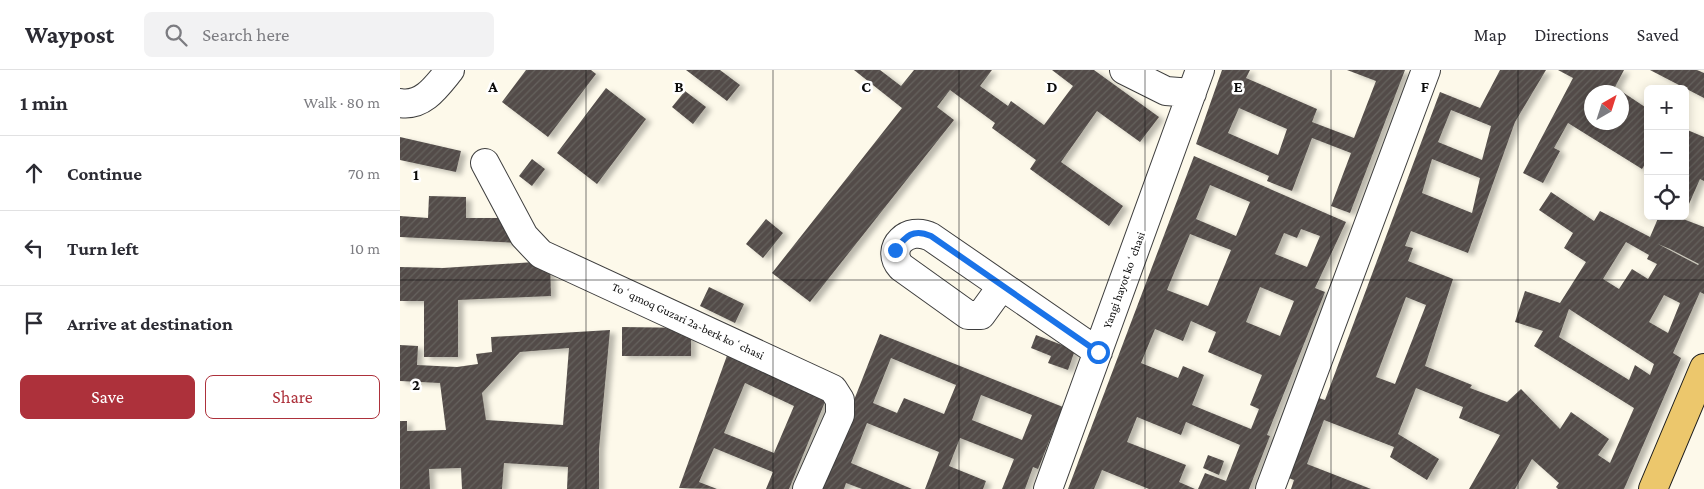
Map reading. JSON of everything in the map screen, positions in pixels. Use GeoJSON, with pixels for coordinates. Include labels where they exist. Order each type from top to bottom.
{"type":"FeatureCollection","features":[{"type":"Feature","properties":{"kind":"main road"},"geometry":{"type":"LineString","coordinates":[[1653,489],[1704,368]]}},
{"type":"Feature","properties":{"kind":"street"},"geometry":{"type":"LineString","coordinates":[[400,103],[419,100],[432,92],[450,70]]}},
{"type":"Feature","properties":{"kind":"street"},"geometry":{"type":"LineString","coordinates":[[1124,70],[1166,91],[1196,82]]}},
{"type":"Feature","properties":{"kind":"street"},"geometry":{"type":"LineString","coordinates":[[1270,489],[1426,70]]}},
{"type":"Feature","properties":{"kind":"street","name":"Yangi hayot koʻchasi"},"geometry":{"type":"LineString","coordinates":[[1048,489],[1196,82]]}},
{"type":"Feature","properties":{"kind":"street","name":"Toʻqmoq Guzari 2a-berk koʻchasi"},"geometry":{"type":"LineString","coordinates":[[485,162],[524,236],[533,248],[542,254],[833,389],[840,400],[840,416],[807,489]]}},
{"type":"Feature","properties":{"kind":"street"},"geometry":{"type":"LineString","coordinates":[[1002,286],[1098,352]]}},
{"type":"Feature","properties":{"kind":"building"},"geometry":{"type":"Polygon","coordinates":[[[526,70],[591,70],[596,74],[548,137],[502,102],[526,70]]]}},
{"type":"Feature","properties":{"kind":"building"},"geometry":{"type":"Polygon","coordinates":[[[686,70],[720,70],[740,85],[727,101],[686,70]]]}},
{"type":"Feature","properties":{"kind":"building"},"geometry":{"type":"Polygon","coordinates":[[[854,70],[880,70],[901,86],[914,70],[992,70],[980,86],[1008,106],[1011,101],[1044,125],[1073,86],[1052,70],[1094,70],[1159,117],[1140,142],[1097,111],[1061,162],[1123,206],[1109,226],[1030,169],[1036,160],[992,128],[995,123],[950,90],[937,107],[954,120],[810,302],[772,273],[902,108],[854,70]]]}},
{"type":"Feature","properties":{"kind":"building"},"geometry":{"type":"Polygon","coordinates":[[[1222,70],[1250,70],[1246,78],[1317,109],[1312,122],[1354,138],[1376,81],[1347,70],[1405,70],[1350,213],[1331,206],[1351,153],[1312,138],[1292,191],[1267,181],[1269,176],[1196,144],[1222,70]],[[1239,108],[1228,133],[1278,155],[1287,129],[1239,108]]]}},
{"type":"Feature","properties":{"kind":"building"},"geometry":{"type":"Polygon","coordinates":[[[1500,70],[1546,70],[1515,122],[1468,253],[1411,231],[1405,246],[1413,248],[1408,261],[1453,279],[1425,366],[1472,385],[1470,388],[1507,402],[1521,389],[1560,429],[1571,412],[1609,439],[1598,455],[1610,463],[1634,408],[1534,346],[1543,331],[1515,322],[1525,291],[1560,303],[1586,262],[1564,248],[1573,233],[1539,210],[1551,192],[1594,221],[1600,211],[1650,237],[1657,220],[1686,220],[1704,227],[1704,294],[1700,292],[1673,353],[1681,358],[1624,489],[1558,489],[1556,487],[1559,483],[1532,459],[1515,489],[1469,489],[1500,435],[1459,418],[1463,407],[1416,388],[1398,434],[1439,459],[1427,480],[1390,457],[1394,447],[1324,420],[1307,464],[1371,489],[1291,489],[1294,480],[1286,477],[1316,397],[1325,400],[1440,92],[1480,108],[1500,70]],[[1451,110],[1438,142],[1482,160],[1491,126],[1451,110]],[[1432,159],[1422,193],[1472,213],[1480,178],[1432,159]],[[1626,242],[1603,279],[1619,289],[1632,269],[1648,279],[1657,264],[1647,259],[1649,255],[1626,242]],[[1658,244],[1698,265],[1699,264],[1658,244]],[[1664,295],[1649,322],[1668,333],[1680,303],[1664,295]],[[1406,297],[1376,377],[1395,384],[1426,305],[1406,297]],[[1569,309],[1559,337],[1629,380],[1635,365],[1650,375],[1654,364],[1569,309]]]}},
{"type":"Feature","properties":{"kind":"building"},"geometry":{"type":"Polygon","coordinates":[[[1558,70],[1624,70],[1616,85],[1584,85],[1584,130],[1629,130],[1629,96],[1644,106],[1644,166],[1642,169],[1568,123],[1554,148],[1560,151],[1543,183],[1523,173],[1573,78],[1558,70]]]}},
{"type":"Feature","properties":{"kind":"building"},"geometry":{"type":"Polygon","coordinates":[[[1650,70],[1697,70],[1704,73],[1704,98],[1689,90],[1689,85],[1679,85],[1650,70]]]}},
{"type":"Feature","properties":{"kind":"building"},"geometry":{"type":"Polygon","coordinates":[[[606,88],[646,119],[597,184],[557,153],[606,88]]]}},
{"type":"Feature","properties":{"kind":"building"},"geometry":{"type":"Polygon","coordinates":[[[685,91],[706,107],[693,124],[672,107],[685,91]]]}},
{"type":"Feature","properties":{"kind":"building"},"geometry":{"type":"Polygon","coordinates":[[[1689,131],[1704,137],[1704,181],[1700,179],[1689,204],[1689,131]]]}},
{"type":"Feature","properties":{"kind":"building"},"geometry":{"type":"Polygon","coordinates":[[[400,137],[461,151],[456,172],[400,160],[400,137]]]}},
{"type":"Feature","properties":{"kind":"building"},"geometry":{"type":"Polygon","coordinates":[[[1194,156],[1346,222],[1315,288],[1325,292],[1267,435],[1270,436],[1249,489],[1198,489],[1205,473],[1226,481],[1240,445],[1186,422],[1181,435],[1137,417],[1127,442],[1186,465],[1179,482],[1195,489],[1149,489],[1102,470],[1094,489],[1068,489],[1194,156]],[[1210,185],[1196,219],[1236,236],[1250,202],[1210,185]],[[1301,229],[1297,238],[1284,233],[1275,254],[1307,267],[1320,236],[1301,229]],[[1190,234],[1167,290],[1208,306],[1231,250],[1190,234]],[[1260,287],[1246,322],[1280,336],[1294,301],[1260,287]],[[1191,321],[1183,341],[1155,329],[1141,363],[1178,378],[1183,366],[1204,375],[1192,405],[1251,429],[1259,409],[1250,405],[1262,375],[1208,352],[1216,332],[1191,321]]]}},
{"type":"Feature","properties":{"kind":"building"},"geometry":{"type":"Polygon","coordinates":[[[532,159],[545,169],[532,186],[519,176],[532,159]]]}},
{"type":"Feature","properties":{"kind":"building"},"geometry":{"type":"Polygon","coordinates":[[[429,196],[466,197],[466,218],[507,218],[519,243],[400,237],[400,216],[428,218],[429,196]]]}},
{"type":"Feature","properties":{"kind":"building"},"geometry":{"type":"Polygon","coordinates":[[[766,219],[783,233],[763,258],[746,244],[766,219]]]}},
{"type":"Feature","properties":{"kind":"building"},"geometry":{"type":"Polygon","coordinates":[[[550,261],[551,296],[458,300],[458,357],[424,357],[424,301],[400,301],[400,267],[443,268],[550,261]]]}},
{"type":"Feature","properties":{"kind":"building"},"geometry":{"type":"Polygon","coordinates":[[[709,287],[744,304],[735,323],[700,306],[709,287]]]}},
{"type":"Feature","properties":{"kind":"building"},"geometry":{"type":"Polygon","coordinates":[[[622,327],[691,328],[691,356],[622,356],[622,327]]]}},
{"type":"Feature","properties":{"kind":"building"},"geometry":{"type":"Polygon","coordinates":[[[610,330],[599,449],[599,489],[567,489],[568,467],[504,463],[502,489],[462,489],[461,468],[429,469],[430,489],[400,489],[400,421],[407,421],[407,431],[446,430],[440,383],[400,381],[400,345],[418,346],[417,365],[457,367],[478,364],[476,354],[492,352],[491,337],[610,330]],[[569,348],[520,352],[482,393],[486,420],[563,425],[569,348]]]}},
{"type":"Feature","properties":{"kind":"building"},"geometry":{"type":"Polygon","coordinates":[[[880,334],[1063,407],[1038,469],[1033,467],[1025,489],[1002,489],[1014,459],[960,438],[949,466],[986,481],[983,489],[925,489],[939,452],[867,423],[851,463],[912,489],[862,489],[846,483],[844,489],[819,489],[880,334]],[[891,358],[873,403],[897,413],[904,398],[944,414],[956,385],[891,358]],[[981,395],[972,420],[1022,440],[1032,415],[981,395]]]}},
{"type":"Feature","properties":{"kind":"building"},"geometry":{"type":"Polygon","coordinates":[[[1036,335],[1075,350],[1068,370],[1048,363],[1051,356],[1031,348],[1036,335]]]}},
{"type":"Feature","properties":{"kind":"building"},"geometry":{"type":"Polygon","coordinates":[[[729,350],[827,397],[789,489],[766,489],[773,472],[714,448],[699,482],[717,489],[679,488],[729,350]],[[745,383],[724,433],[774,453],[794,406],[745,383]]]}},
{"type":"Feature","properties":{"kind":"building"},"geometry":{"type":"Polygon","coordinates":[[[1208,455],[1224,461],[1219,475],[1203,468],[1208,455]]]}},
{"type":"Feature","properties":{"kind":"route"},"geometry":{"type":"LineString","coordinates":[[895,250],[906,236],[913,232],[921,232],[931,236],[1098,352]]}}]}
